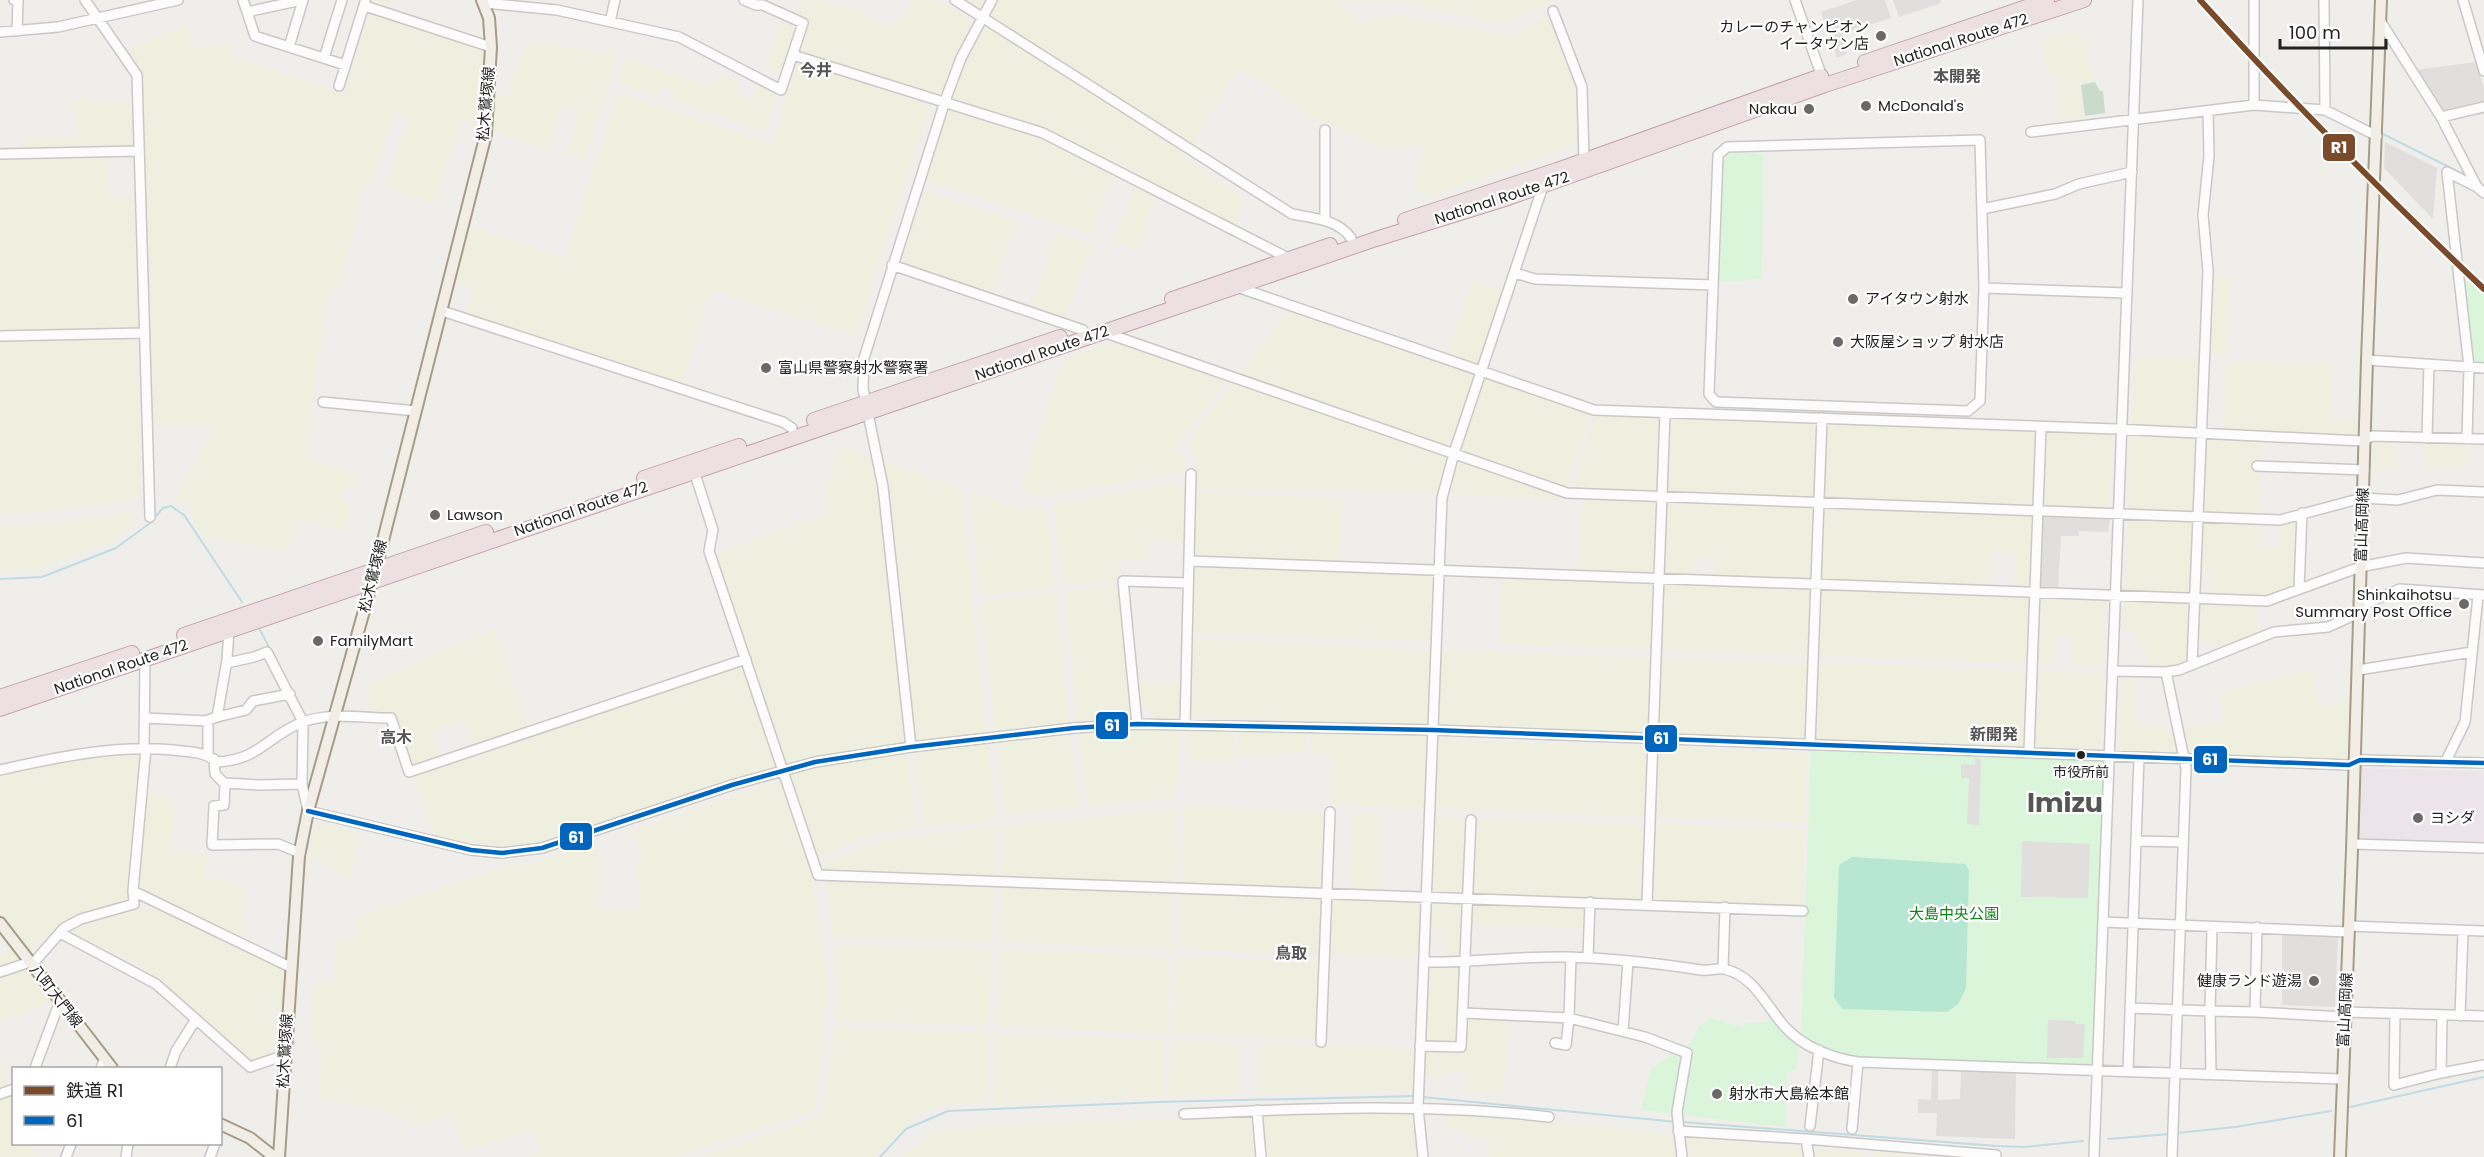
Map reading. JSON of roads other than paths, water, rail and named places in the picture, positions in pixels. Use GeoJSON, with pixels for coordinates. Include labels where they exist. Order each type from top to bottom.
{"type":"FeatureCollection","features":[{"type":"Feature","properties":{"kind":"highway","name":"National Route 472"},"geometry":{"type":"LineString","coordinates":[[0,709],[229,630],[374,574],[792,428],[867,407],[1236,287],[1544,180],[2047,0]]}},
{"type":"Feature","properties":{"kind":"highway","name":"National Route 472"},"geometry":{"type":"LineString","coordinates":[[0,698],[694,471],[1083,330],[1351,238],[1544,180],[1584,160],[1823,80],[2084,0]]}},
{"type":"Feature","properties":{"kind":"main road","name":"富山高岡線"},"geometry":{"type":"LineString","coordinates":[[2340,1157],[2381,0]]}},
{"type":"Feature","properties":{"kind":"main road","name":"松木鷲塚線"},"geometry":{"type":"LineString","coordinates":[[279,1157],[290,967],[300,853],[308,812],[374,574],[486,134],[491,47],[489,18],[483,2]]}},
{"type":"Feature","properties":{"kind":"main road","name":"八町大門線"},"geometry":{"type":"LineString","coordinates":[[0,922],[63,1003],[106,1066]]}},
{"type":"Feature","properties":{"kind":"main road"},"geometry":{"type":"LineString","coordinates":[[222,1125],[249,1138],[274,1157]]}},
{"type":"Feature","properties":{"kind":"street"},"geometry":{"type":"LineString","coordinates":[[17,0],[17,31]]}},
{"type":"Feature","properties":{"kind":"street"},"geometry":{"type":"LineString","coordinates":[[85,0],[137,75],[150,517]]}},
{"type":"Feature","properties":{"kind":"street"},"geometry":{"type":"LineString","coordinates":[[0,32],[58,27],[96,19],[140,4],[177,0]]}},
{"type":"Feature","properties":{"kind":"street"},"geometry":{"type":"LineString","coordinates":[[243,0],[255,36],[345,65]]}},
{"type":"Feature","properties":{"kind":"street"},"geometry":{"type":"LineString","coordinates":[[247,12],[302,0],[289,47]]}},
{"type":"Feature","properties":{"kind":"street"},"geometry":{"type":"LineString","coordinates":[[324,58],[342,0]]}},
{"type":"Feature","properties":{"kind":"street"},"geometry":{"type":"LineString","coordinates":[[610,22],[615,0]]}},
{"type":"Feature","properties":{"kind":"street"},"geometry":{"type":"LineString","coordinates":[[483,2],[557,10],[679,37],[781,90],[803,23],[763,2],[756,5],[744,0]]}},
{"type":"Feature","properties":{"kind":"street"},"geometry":{"type":"LineString","coordinates":[[955,0],[1292,214],[1325,219],[1347,232],[1351,238]]}},
{"type":"Feature","properties":{"kind":"street"},"geometry":{"type":"LineString","coordinates":[[911,747],[884,487],[867,407],[864,358],[945,101],[961,58],[992,0]]}},
{"type":"Feature","properties":{"kind":"street"},"geometry":{"type":"LineString","coordinates":[[1795,0],[1823,80]]}},
{"type":"Feature","properties":{"kind":"street"},"geometry":{"type":"LineString","coordinates":[[2094,1157],[2138,0]]}},
{"type":"Feature","properties":{"kind":"street"},"geometry":{"type":"LineString","coordinates":[[2254,0],[2254,105]]}},
{"type":"Feature","properties":{"kind":"street"},"geometry":{"type":"LineString","coordinates":[[2324,0],[2325,110]]}},
{"type":"Feature","properties":{"kind":"street"},"geometry":{"type":"LineString","coordinates":[[2463,0],[2484,71]]}},
{"type":"Feature","properties":{"kind":"street"},"geometry":{"type":"LineString","coordinates":[[339,86],[365,3],[491,47]]}},
{"type":"Feature","properties":{"kind":"street"},"geometry":{"type":"LineString","coordinates":[[1553,11],[1582,87],[1584,160]]}},
{"type":"Feature","properties":{"kind":"street"},"geometry":{"type":"LineString","coordinates":[[2381,22],[2441,117],[2481,190]]}},
{"type":"Feature","properties":{"kind":"street"},"geometry":{"type":"LineString","coordinates":[[793,55],[1043,133],[1290,259]]}},
{"type":"Feature","properties":{"kind":"street"},"geometry":{"type":"LineString","coordinates":[[2031,132],[2254,105],[2325,110],[2377,136]]}},
{"type":"Feature","properties":{"kind":"street"},"geometry":{"type":"LineString","coordinates":[[2441,117],[2484,107]]}},
{"type":"Feature","properties":{"kind":"street"},"geometry":{"type":"LineString","coordinates":[[2192,665],[2196,518],[2208,294],[2203,215],[2209,156],[2208,111]]}},
{"type":"Feature","properties":{"kind":"street"},"geometry":{"type":"LineString","coordinates":[[1325,130],[1325,219]]}},
{"type":"Feature","properties":{"kind":"street"},"geometry":{"type":"LineString","coordinates":[[1980,140],[1984,288],[1980,401],[1968,411],[1716,402],[1709,394],[1713,285],[1718,155],[1727,147],[1980,140]]}},
{"type":"Feature","properties":{"kind":"street"},"geometry":{"type":"LineString","coordinates":[[0,154],[139,151]]}},
{"type":"Feature","properties":{"kind":"street"},"geometry":{"type":"LineString","coordinates":[[1982,209],[2055,194],[2079,184],[2132,172]]}},
{"type":"Feature","properties":{"kind":"street"},"geometry":{"type":"LineString","coordinates":[[2467,439],[2469,367],[2447,172],[2481,190]]}},
{"type":"Feature","properties":{"kind":"street"},"geometry":{"type":"LineString","coordinates":[[1423,1157],[1418,1108],[1442,498],[1454,453],[1544,180]]}},
{"type":"Feature","properties":{"kind":"street"},"geometry":{"type":"LineString","coordinates":[[892,265],[1083,330]]}},
{"type":"Feature","properties":{"kind":"street"},"geometry":{"type":"LineString","coordinates":[[1515,273],[1535,279],[1713,285]]}},
{"type":"Feature","properties":{"kind":"street"},"geometry":{"type":"LineString","coordinates":[[1236,287],[1594,410],[2122,429],[2362,441],[2372,436],[2484,439]]}},
{"type":"Feature","properties":{"kind":"street"},"geometry":{"type":"LineString","coordinates":[[1984,288],[2127,293]]}},
{"type":"Feature","properties":{"kind":"street"},"geometry":{"type":"LineString","coordinates":[[442,311],[783,422],[792,428]]}},
{"type":"Feature","properties":{"kind":"street"},"geometry":{"type":"LineString","coordinates":[[1103,332],[1567,493],[2280,520],[2362,498],[2397,500],[2438,490],[2484,492]]}},
{"type":"Feature","properties":{"kind":"street"},"geometry":{"type":"LineString","coordinates":[[0,336],[144,333]]}},
{"type":"Feature","properties":{"kind":"street"},"geometry":{"type":"LineString","coordinates":[[2367,360],[2484,368]]}},
{"type":"Feature","properties":{"kind":"street"},"geometry":{"type":"LineString","coordinates":[[2427,438],[2429,364]]}},
{"type":"Feature","properties":{"kind":"street"},"geometry":{"type":"LineString","coordinates":[[323,402],[416,411]]}},
{"type":"Feature","properties":{"kind":"street"},"geometry":{"type":"LineString","coordinates":[[1647,904],[1665,413]]}},
{"type":"Feature","properties":{"kind":"street"},"geometry":{"type":"LineString","coordinates":[[1810,745],[1822,418]]}},
{"type":"Feature","properties":{"kind":"street"},"geometry":{"type":"LineString","coordinates":[[2029,752],[2041,427]]}},
{"type":"Feature","properties":{"kind":"street"},"geometry":{"type":"LineString","coordinates":[[2257,466],[2364,470]]}},
{"type":"Feature","properties":{"kind":"street"},"geometry":{"type":"LineString","coordinates":[[694,471],[712,530],[709,551],[818,875],[1803,911]]}},
{"type":"Feature","properties":{"kind":"street"},"geometry":{"type":"LineString","coordinates":[[1185,724],[1191,474]]}},
{"type":"Feature","properties":{"kind":"street"},"geometry":{"type":"LineString","coordinates":[[2299,589],[2302,513]]}},
{"type":"Feature","properties":{"kind":"street"},"geometry":{"type":"LineString","coordinates":[[1190,561],[2267,602],[2360,567],[2406,558],[2484,563]]}},
{"type":"Feature","properties":{"kind":"street"},"geometry":{"type":"LineString","coordinates":[[1137,724],[1123,581],[1188,583]]}},
{"type":"Feature","properties":{"kind":"street"},"geometry":{"type":"LineString","coordinates":[[2113,670],[2166,672],[2192,665],[2274,632],[2328,627],[2359,613],[2366,604],[2400,589],[2481,596],[2472,652],[2465,722],[2446,761]]}},
{"type":"Feature","properties":{"kind":"street"},"geometry":{"type":"LineString","coordinates":[[218,717],[227,663],[229,630]]}},
{"type":"Feature","properties":{"kind":"street"},"geometry":{"type":"LineString","coordinates":[[227,663],[267,652],[290,694],[303,722],[302,784],[308,812],[471,850],[502,853],[542,848],[783,770],[854,754],[1074,728],[1137,724],[1433,729],[2349,765],[2355,764],[2360,759],[2484,763]]}},
{"type":"Feature","properties":{"kind":"street"},"geometry":{"type":"LineString","coordinates":[[2358,670],[2472,652]]}},
{"type":"Feature","properties":{"kind":"street"},"geometry":{"type":"LineString","coordinates":[[0,972],[36,960],[60,933],[81,919],[134,904],[133,891],[145,748],[145,658]]}},
{"type":"Feature","properties":{"kind":"street"},"geometry":{"type":"LineString","coordinates":[[0,770],[101,750],[145,748],[211,757],[217,762],[234,761],[247,757],[303,722],[336,716],[391,718],[410,772],[746,659]]}},
{"type":"Feature","properties":{"kind":"street"},"geometry":{"type":"LineString","coordinates":[[2166,672],[2184,759],[2181,925],[2172,1157]]}},
{"type":"Feature","properties":{"kind":"street"},"geometry":{"type":"LineString","coordinates":[[145,718],[208,721],[246,710],[253,701],[290,694]]}},
{"type":"Feature","properties":{"kind":"street"},"geometry":{"type":"LineString","coordinates":[[208,721],[215,774],[224,783],[302,784]]}},
{"type":"Feature","properties":{"kind":"street"},"geometry":{"type":"LineString","coordinates":[[2128,1071],[2139,758]]}},
{"type":"Feature","properties":{"kind":"street"},"geometry":{"type":"LineString","coordinates":[[224,783],[224,805],[214,806],[212,845],[278,844],[300,853]]}},
{"type":"Feature","properties":{"kind":"street"},"geometry":{"type":"LineString","coordinates":[[1321,1042],[1330,812]]}},
{"type":"Feature","properties":{"kind":"street"},"geometry":{"type":"LineString","coordinates":[[1420,1046],[1461,1047],[1471,820]]}},
{"type":"Feature","properties":{"kind":"street"},"geometry":{"type":"LineString","coordinates":[[2136,841],[2183,843]]}},
{"type":"Feature","properties":{"kind":"street"},"geometry":{"type":"LineString","coordinates":[[2352,844],[2484,848]]}},
{"type":"Feature","properties":{"kind":"street"},"geometry":{"type":"LineString","coordinates":[[133,891],[290,967]]}},
{"type":"Feature","properties":{"kind":"street"},"geometry":{"type":"LineString","coordinates":[[1588,958],[1590,902]]}},
{"type":"Feature","properties":{"kind":"street"},"geometry":{"type":"LineString","coordinates":[[1723,969],[1725,907]]}},
{"type":"Feature","properties":{"kind":"street"},"geometry":{"type":"LineString","coordinates":[[2103,922],[2212,927],[2484,931]]}},
{"type":"Feature","properties":{"kind":"street"},"geometry":{"type":"LineString","coordinates":[[2211,1074],[2212,927]]}},
{"type":"Feature","properties":{"kind":"street"},"geometry":{"type":"LineString","coordinates":[[2255,1012],[2257,927]]}},
{"type":"Feature","properties":{"kind":"street"},"geometry":{"type":"LineString","coordinates":[[2460,1016],[2463,932]]}},
{"type":"Feature","properties":{"kind":"street"},"geometry":{"type":"LineString","coordinates":[[60,933],[156,984],[250,1067],[285,1055]]}},
{"type":"Feature","properties":{"kind":"street"},"geometry":{"type":"LineString","coordinates":[[1424,962],[1571,957],[1650,962],[1705,971],[1723,969],[1757,988],[1786,1028],[1801,1040],[1844,1060],[1858,1062],[2341,1079]]}},
{"type":"Feature","properties":{"kind":"street"},"geometry":{"type":"LineString","coordinates":[[1554,1043],[1566,1045],[1571,957]]}},
{"type":"Feature","properties":{"kind":"street"},"geometry":{"type":"LineString","coordinates":[[1623,1031],[1628,961]]}},
{"type":"Feature","properties":{"kind":"street"},"geometry":{"type":"LineString","coordinates":[[35,1067],[57,1009],[63,1003]]}},
{"type":"Feature","properties":{"kind":"street"},"geometry":{"type":"LineString","coordinates":[[2130,1008],[2484,1016]]}},
{"type":"Feature","properties":{"kind":"street"},"geometry":{"type":"LineString","coordinates":[[1464,1013],[1569,1018],[1623,1031],[1687,1053],[1677,1112],[1682,1157]]}},
{"type":"Feature","properties":{"kind":"street"},"geometry":{"type":"LineString","coordinates":[[2395,1014],[2394,1084],[2441,1072],[2484,1065]]}},
{"type":"Feature","properties":{"kind":"street"},"geometry":{"type":"LineString","coordinates":[[2441,1072],[2442,1015]]}},
{"type":"Feature","properties":{"kind":"street"},"geometry":{"type":"LineString","coordinates":[[170,1067],[176,1051],[196,1019]]}},
{"type":"Feature","properties":{"kind":"street"},"geometry":{"type":"LineString","coordinates":[[1810,1126],[1819,1050]]}},
{"type":"Feature","properties":{"kind":"street"},"geometry":{"type":"LineString","coordinates":[[1852,1129],[1858,1062]]}},
{"type":"Feature","properties":{"kind":"street"},"geometry":{"type":"LineString","coordinates":[[1184,1114],[1257,1110],[1418,1108],[1472,1109],[1549,1117]]}},
{"type":"Feature","properties":{"kind":"street"},"geometry":{"type":"LineString","coordinates":[[1257,1110],[1261,1157]]}},
{"type":"Feature","properties":{"kind":"street"},"geometry":{"type":"LineString","coordinates":[[1678,1131],[1806,1139],[1935,1154],[1996,1155],[1996,1157]]}},
{"type":"Feature","properties":{"kind":"street"},"geometry":{"type":"LineString","coordinates":[[1806,1139],[1809,1157]]}},
{"type":"Feature","properties":{"kind":"waterway"},"geometry":{"type":"LineString","coordinates":[[2355,120],[2372,128]]}},
{"type":"Feature","properties":{"kind":"waterway"},"geometry":{"type":"LineString","coordinates":[[2379,132],[2465,175]]}},
{"type":"Feature","properties":{"kind":"waterway"},"geometry":{"type":"LineString","coordinates":[[0,579],[42,577],[116,548],[150,523],[163,508],[171,506],[184,515],[242,602]]}},
{"type":"Feature","properties":{"kind":"waterway"},"geometry":{"type":"LineString","coordinates":[[260,630],[270,649]]}},
{"type":"Feature","properties":{"kind":"waterway"},"geometry":{"type":"LineString","coordinates":[[2350,1107],[2484,1077]]}},
{"type":"Feature","properties":{"kind":"waterway"},"geometry":{"type":"LineString","coordinates":[[880,1157],[906,1129],[948,1111],[1159,1102],[1417,1096]]}},
{"type":"Feature","properties":{"kind":"waterway"},"geometry":{"type":"LineString","coordinates":[[1423,1097],[1677,1122]]}},
{"type":"Feature","properties":{"kind":"waterway"},"geometry":{"type":"LineString","coordinates":[[2177,1133],[2235,1127],[2331,1111]]}},
{"type":"Feature","properties":{"kind":"waterway"},"geometry":{"type":"LineString","coordinates":[[1682,1122],[1997,1146],[2024,1147],[2083,1141]]}},
{"type":"Feature","properties":{"kind":"waterway"},"geometry":{"type":"LineString","coordinates":[[2108,1139],[2169,1134]]}},
{"type":"Feature","properties":{"kind":"rail line","name":"R1"},"geometry":{"type":"LineString","coordinates":[[2200,0],[2339,147],[2484,289]]}},
{"type":"Feature","properties":{"kind":"place","name":"カレーのチャンピオン イータウン店"},"geometry":{"type":"Point","coordinates":[1881,36]}},
{"type":"Feature","properties":{"kind":"place","name":"McDonald's"},"geometry":{"type":"Point","coordinates":[1866,106]}},
{"type":"Feature","properties":{"kind":"place","name":"Nakau"},"geometry":{"type":"Point","coordinates":[1809,109]}},
{"type":"Feature","properties":{"kind":"place","name":"アイタウン射水"},"geometry":{"type":"Point","coordinates":[1853,299]}},
{"type":"Feature","properties":{"kind":"place","name":"大阪屋ショップ 射水店"},"geometry":{"type":"Point","coordinates":[1838,342]}},
{"type":"Feature","properties":{"kind":"place","name":"富山県警察射水警察署"},"geometry":{"type":"Point","coordinates":[766,368]}},
{"type":"Feature","properties":{"kind":"place","name":"Lawson"},"geometry":{"type":"Point","coordinates":[435,515]}},
{"type":"Feature","properties":{"kind":"place","name":"Shinkaihotsu Summary Post Office"},"geometry":{"type":"Point","coordinates":[2464,604]}},
{"type":"Feature","properties":{"kind":"place","name":"FamilyMart"},"geometry":{"type":"Point","coordinates":[318,641]}},
{"type":"Feature","properties":{"kind":"place","name":"市役所前"},"geometry":{"type":"Point","coordinates":[2081,755]}},
{"type":"Feature","properties":{"kind":"place","name":"ヨシダ"},"geometry":{"type":"Point","coordinates":[2418,818]}},
{"type":"Feature","properties":{"kind":"place","name":"健康ランド遊湯"},"geometry":{"type":"Point","coordinates":[2314,981]}},
{"type":"Feature","properties":{"kind":"place","name":"射水市大島絵本館"},"geometry":{"type":"Point","coordinates":[1717,1094]}},
{"type":"Feature","properties":{"kind":"district","name":"今井"},"geometry":{"type":"Point","coordinates":[816,70]}},
{"type":"Feature","properties":{"kind":"district","name":"本開発"},"geometry":{"type":"Point","coordinates":[1957,76]}},
{"type":"Feature","properties":{"kind":"district","name":"新開発"},"geometry":{"type":"Point","coordinates":[1994,734]}},
{"type":"Feature","properties":{"kind":"district","name":"高木"},"geometry":{"type":"Point","coordinates":[396,737]}},
{"type":"Feature","properties":{"kind":"district","name":"Imizu"},"geometry":{"type":"Point","coordinates":[2065,803]}},
{"type":"Feature","properties":{"kind":"district","name":"鳥取"},"geometry":{"type":"Point","coordinates":[1291,953]}},
{"type":"Feature","properties":{"kind":"park label","name":"大島中央公園"},"geometry":{"type":"Point","coordinates":[1954,914]}}]}
